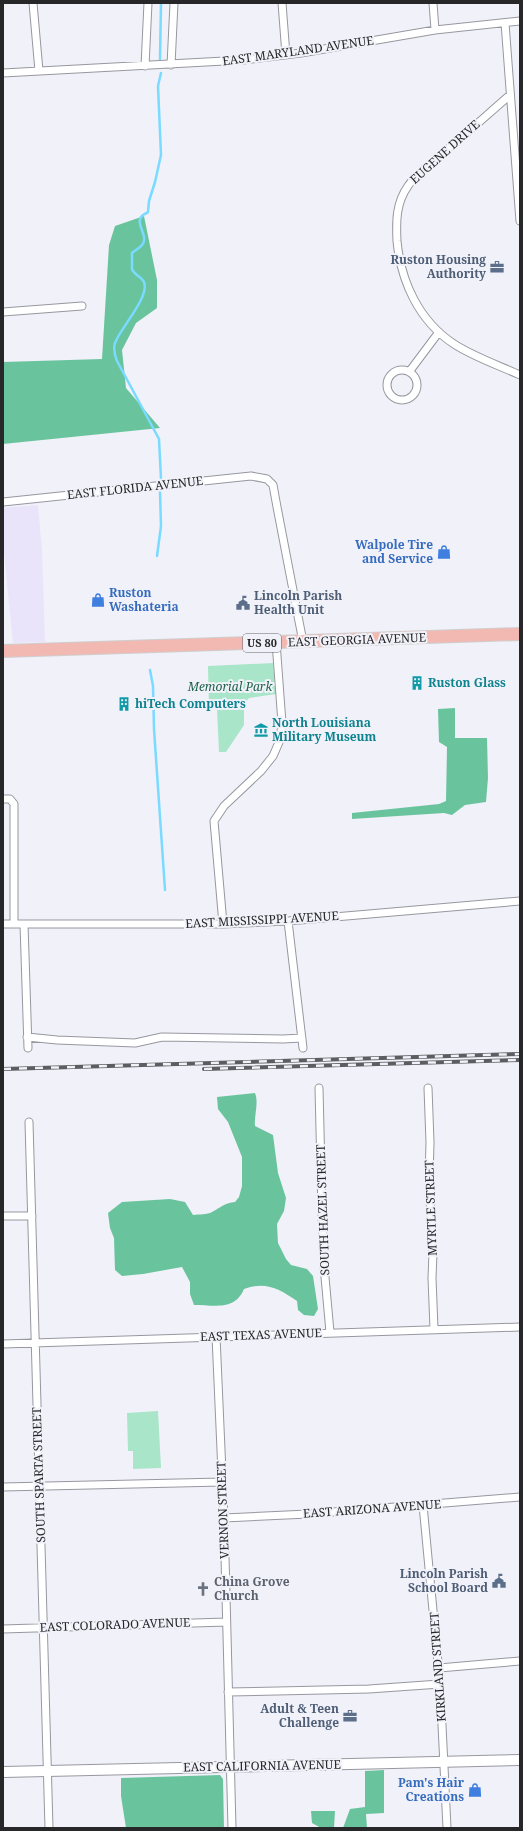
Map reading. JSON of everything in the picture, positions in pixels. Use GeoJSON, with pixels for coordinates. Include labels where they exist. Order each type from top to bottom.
{"type":"FeatureCollection","features":[{"type":"Feature","properties":{"kind":"main road","name":"EAST GEORGIA AVENUE"},"geometry":{"type":"LineString","coordinates":[[3,651],[520,634]]}},
{"type":"Feature","properties":{"kind":"main road","name":"EAST CALIFORNIA AVENUE"},"geometry":{"type":"LineString","coordinates":[[3,1772],[444,1763],[520,1760]]}},
{"type":"Feature","properties":{"kind":"street"},"geometry":{"type":"LineString","coordinates":[[33,3],[38,71]]}},
{"type":"Feature","properties":{"kind":"street"},"geometry":{"type":"LineString","coordinates":[[145,66],[148,3]]}},
{"type":"Feature","properties":{"kind":"street"},"geometry":{"type":"LineString","coordinates":[[171,65],[174,3]]}},
{"type":"Feature","properties":{"kind":"street"},"geometry":{"type":"LineString","coordinates":[[282,3],[286,55]]}},
{"type":"Feature","properties":{"kind":"street"},"geometry":{"type":"LineString","coordinates":[[433,3],[435,30]]}},
{"type":"Feature","properties":{"kind":"street","name":"EAST MARYLAND AVENUE"},"geometry":{"type":"LineString","coordinates":[[3,73],[243,60],[286,55],[435,30],[520,21]]}},
{"type":"Feature","properties":{"kind":"street"},"geometry":{"type":"LineString","coordinates":[[505,23],[520,221]]}},
{"type":"Feature","properties":{"kind":"street","name":"EUGENE DRIVE"},"geometry":{"type":"LineString","coordinates":[[510,95],[418,174],[407,186],[399,201],[397,215],[397,240],[404,279],[418,308],[439,332],[467,351],[520,375]]}},
{"type":"Feature","properties":{"kind":"street"},"geometry":{"type":"LineString","coordinates":[[3,312],[82,306]]}},
{"type":"Feature","properties":{"kind":"street"},"geometry":{"type":"LineString","coordinates":[[409,372],[439,332]]}},
{"type":"Feature","properties":{"kind":"street"},"geometry":{"type":"LineString","coordinates":[[405,370],[409,372],[415,379],[415,392],[412,396],[404,400],[393,398],[387,390],[388,378],[396,371],[405,370]]}},
{"type":"Feature","properties":{"kind":"street","name":"EAST FLORIDA AVENUE"},"geometry":{"type":"LineString","coordinates":[[3,502],[251,476],[268,478],[278,507],[303,642]]}},
{"type":"Feature","properties":{"kind":"street"},"geometry":{"type":"LineString","coordinates":[[223,924],[214,821],[224,806],[261,771],[278,747],[282,723],[276,642]]}},
{"type":"Feature","properties":{"kind":"street"},"geometry":{"type":"LineString","coordinates":[[3,799],[10,799],[14,804],[14,924]]}},
{"type":"Feature","properties":{"kind":"street","name":"EAST MISSISSIPPI AVENUE"},"geometry":{"type":"LineString","coordinates":[[3,924],[223,924],[288,921],[520,902]]}},
{"type":"Feature","properties":{"kind":"street"},"geometry":{"type":"LineString","coordinates":[[288,921],[303,1048]]}},
{"type":"Feature","properties":{"kind":"street"},"geometry":{"type":"LineString","coordinates":[[24,924],[28,1048]]}},
{"type":"Feature","properties":{"kind":"street"},"geometry":{"type":"LineString","coordinates":[[27,1037],[57,1040],[135,1043],[162,1037],[283,1040],[302,1038]]}},
{"type":"Feature","properties":{"kind":"street","name":"SOUTH HAZEL STREET"},"geometry":{"type":"LineString","coordinates":[[319,1088],[323,1256],[330,1332]]}},
{"type":"Feature","properties":{"kind":"street","name":"MYRTLE STREET"},"geometry":{"type":"LineString","coordinates":[[428,1088],[430,1142],[429,1180],[433,1253],[432,1278],[434,1329]]}},
{"type":"Feature","properties":{"kind":"street","name":"SOUTH SPARTA STREET"},"geometry":{"type":"LineString","coordinates":[[29,1122],[49,1828]]}},
{"type":"Feature","properties":{"kind":"street"},"geometry":{"type":"LineString","coordinates":[[3,1216],[32,1216]]}},
{"type":"Feature","properties":{"kind":"street","name":"EAST TEXAS AVENUE"},"geometry":{"type":"LineString","coordinates":[[3,1344],[330,1332],[520,1327]]}},
{"type":"Feature","properties":{"kind":"street","name":"VERNON STREET"},"geometry":{"type":"LineString","coordinates":[[216,1336],[224,1518],[228,1692],[232,1767],[232,1828]]}},
{"type":"Feature","properties":{"kind":"street"},"geometry":{"type":"LineString","coordinates":[[3,1487],[222,1482]]}},
{"type":"Feature","properties":{"kind":"street","name":"EAST ARIZONA AVENUE"},"geometry":{"type":"LineString","coordinates":[[224,1518],[292,1515],[520,1497]]}},
{"type":"Feature","properties":{"kind":"street","name":"KIRKLAND STREET"},"geometry":{"type":"LineString","coordinates":[[423,1505],[439,1668],[447,1828]]}},
{"type":"Feature","properties":{"kind":"street","name":"EAST COLORADO AVENUE"},"geometry":{"type":"LineString","coordinates":[[3,1629],[226,1622]]}},
{"type":"Feature","properties":{"kind":"street"},"geometry":{"type":"LineString","coordinates":[[439,1668],[520,1661]]}},
{"type":"Feature","properties":{"kind":"street"},"geometry":{"type":"LineString","coordinates":[[228,1692],[400,1688],[440,1684]]}},
{"type":"Feature","properties":{"kind":"shaded area"},"geometry":{"type":"Polygon","coordinates":[[[38,505],[42,551],[45,642],[13,643],[3,542],[3,508],[38,505]]]}},
{"type":"Feature","properties":{"kind":"green space"},"geometry":{"type":"Polygon","coordinates":[[[144,216],[157,280],[157,308],[136,323],[122,350],[126,388],[160,428],[3,444],[3,362],[102,359],[109,245],[115,226],[144,216]]]}},
{"type":"Feature","properties":{"kind":"green space","name":"Memorial Park"},"geometry":{"type":"Polygon","coordinates":[[[273,663],[276,694],[249,698],[244,704],[244,725],[226,752],[219,752],[217,709],[209,709],[208,666],[273,663]]]}},
{"type":"Feature","properties":{"kind":"green space"},"geometry":{"type":"Polygon","coordinates":[[[455,708],[455,738],[487,738],[488,778],[486,802],[465,805],[452,815],[444,813],[352,819],[352,813],[439,804],[446,801],[447,747],[439,742],[438,709],[455,708]]]}},
{"type":"Feature","properties":{"kind":"green space"},"geometry":{"type":"Polygon","coordinates":[[[255,1093],[257,1101],[255,1126],[273,1135],[278,1173],[286,1198],[284,1211],[277,1224],[278,1243],[286,1259],[291,1265],[307,1269],[313,1276],[318,1309],[314,1316],[304,1315],[298,1310],[297,1301],[278,1290],[266,1286],[244,1289],[235,1301],[229,1304],[216,1306],[194,1305],[190,1294],[190,1282],[182,1267],[122,1276],[115,1270],[114,1238],[110,1228],[108,1213],[122,1202],[170,1199],[185,1202],[193,1215],[210,1213],[226,1204],[235,1202],[239,1197],[242,1186],[242,1157],[228,1122],[218,1109],[217,1097],[255,1093]]]}},
{"type":"Feature","properties":{"kind":"green space"},"geometry":{"type":"Polygon","coordinates":[[[158,1411],[161,1468],[133,1469],[133,1451],[128,1451],[127,1413],[158,1411]]]}},
{"type":"Feature","properties":{"kind":"green space"},"geometry":{"type":"Polygon","coordinates":[[[384,1770],[384,1813],[366,1814],[367,1828],[343,1828],[350,1809],[365,1807],[365,1771],[384,1770]]]}},
{"type":"Feature","properties":{"kind":"green space"},"geometry":{"type":"Polygon","coordinates":[[[220,1775],[223,1779],[224,1828],[126,1828],[121,1796],[121,1778],[220,1775]]]}},
{"type":"Feature","properties":{"kind":"green space"},"geometry":{"type":"Polygon","coordinates":[[[311,1811],[335,1811],[334,1828],[321,1828],[312,1823],[311,1811]]]}},
{"type":"Feature","properties":{"kind":"waterway"},"geometry":{"type":"LineString","coordinates":[[160,59],[161,3]]}},
{"type":"Feature","properties":{"kind":"waterway"},"geometry":{"type":"LineString","coordinates":[[161,73],[158,86],[161,155],[149,201],[148,212],[140,218],[140,226],[144,241],[141,246],[132,253],[132,269],[134,273],[143,280],[145,288],[139,304],[118,336],[114,348],[117,361],[159,439],[161,479]]}},
{"type":"Feature","properties":{"kind":"waterway"},"geometry":{"type":"LineString","coordinates":[[157,556],[161,526],[160,492]]}},
{"type":"Feature","properties":{"kind":"waterway"},"geometry":{"type":"LineString","coordinates":[[150,670],[153,686],[154,729],[165,890]]}},
{"type":"Feature","properties":{"kind":"railway"},"geometry":{"type":"LineString","coordinates":[[3,1069],[520,1054]]}},
{"type":"Feature","properties":{"kind":"railway"},"geometry":{"type":"LineString","coordinates":[[204,1069],[520,1060]]}},
{"type":"Feature","properties":{"kind":"place","name":"Ruston Housing Authority"},"geometry":{"type":"Point","coordinates":[497,267]}},
{"type":"Feature","properties":{"kind":"place","name":"Walpole Tire and Service"},"geometry":{"type":"Point","coordinates":[444,552]}},
{"type":"Feature","properties":{"kind":"place","name":"Ruston Washateria"},"geometry":{"type":"Point","coordinates":[98,600]}},
{"type":"Feature","properties":{"kind":"place","name":"Lincoln Parish Health Unit"},"geometry":{"type":"Point","coordinates":[243,603]}},
{"type":"Feature","properties":{"kind":"place","name":"Ruston Glass"},"geometry":{"type":"Point","coordinates":[417,683]}},
{"type":"Feature","properties":{"kind":"place","name":"hiTech Computers"},"geometry":{"type":"Point","coordinates":[124,704]}},
{"type":"Feature","properties":{"kind":"place","name":"North Louisiana Military Museum"},"geometry":{"type":"Point","coordinates":[261,730]}},
{"type":"Feature","properties":{"kind":"place","name":"Lincoln Parish School Board"},"geometry":{"type":"Point","coordinates":[499,1581]}},
{"type":"Feature","properties":{"kind":"place","name":"China Grove Church"},"geometry":{"type":"Point","coordinates":[203,1589]}},
{"type":"Feature","properties":{"kind":"place","name":"Adult & Teen Challenge"},"geometry":{"type":"Point","coordinates":[350,1716]}},
{"type":"Feature","properties":{"kind":"place","name":"Pam's Hair Creations"},"geometry":{"type":"Point","coordinates":[475,1790]}}]}
